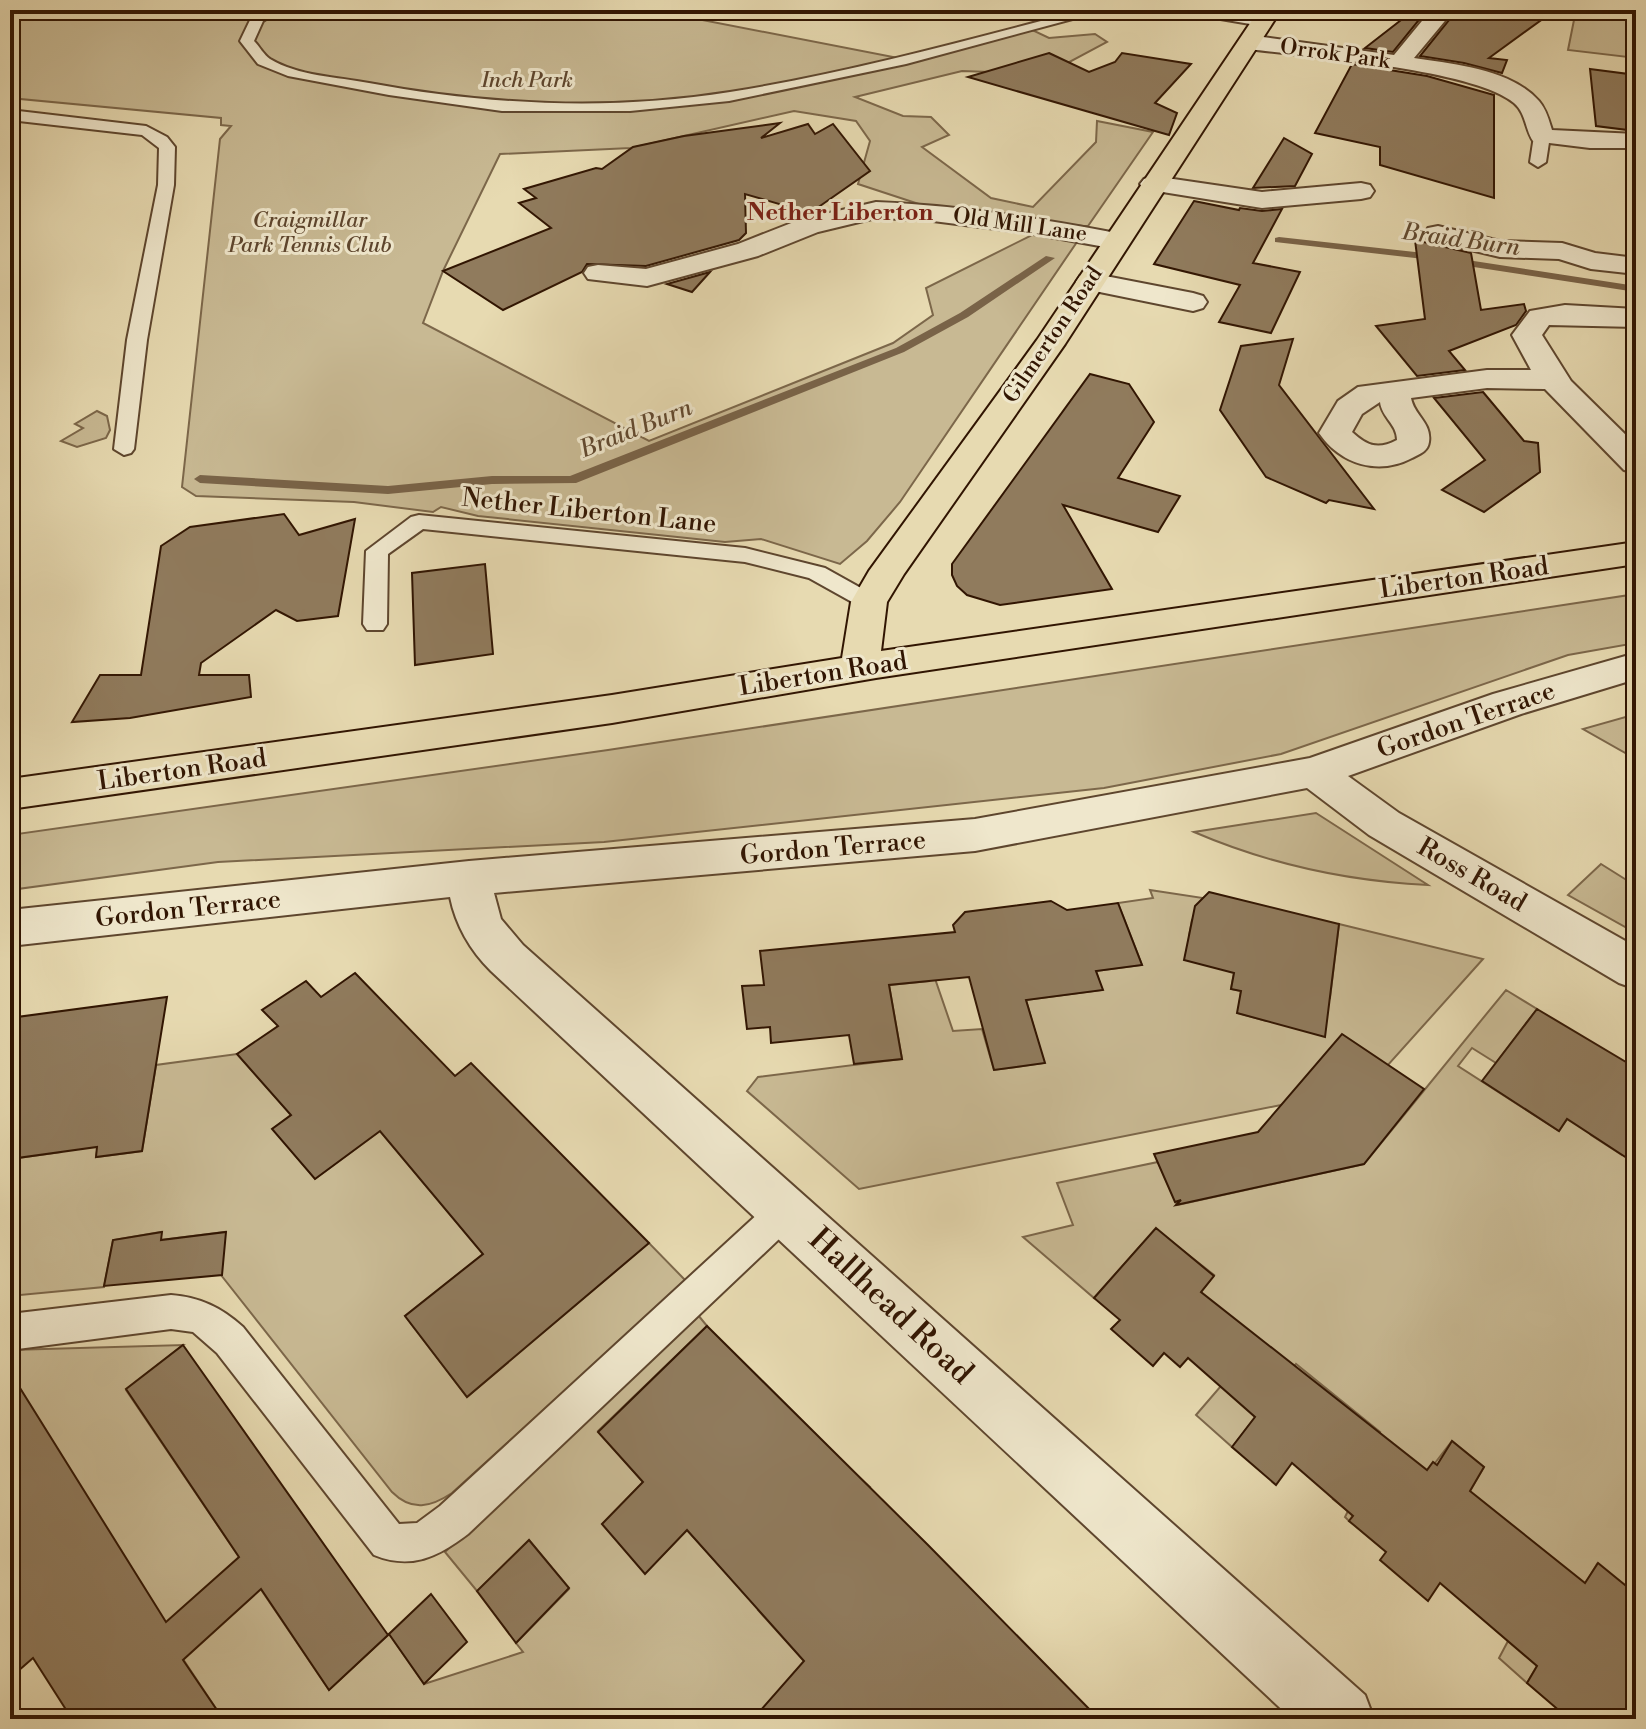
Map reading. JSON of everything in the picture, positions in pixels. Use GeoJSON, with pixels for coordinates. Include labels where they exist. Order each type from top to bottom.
{"type":"FeatureCollection","features":[{"type":"Feature","properties":{"kind":"main road","name":"Gilmerton Road"},"geometry":{"type":"LineString","coordinates":[[860,667],[869,602],[887,571],[1050,344],[1260,25]]}},
{"type":"Feature","properties":{"kind":"main road","name":"Liberton Road"},"geometry":{"type":"LineString","coordinates":[[10,794],[612,709],[860,667],[1636,553]]}},
{"type":"Feature","properties":{"kind":"street","name":"Orrok Park"},"geometry":{"type":"LineString","coordinates":[[1260,25],[1400,63],[1418,37],[1443,10]]}},
{"type":"Feature","properties":{"kind":"street"},"geometry":{"type":"LineString","coordinates":[[1400,63],[1464,73],[1499,85],[1530,106],[1542,136],[1590,141],[1636,141]]}},
{"type":"Feature","properties":{"kind":"street"},"geometry":{"type":"LineString","coordinates":[[1153,184],[1262,200],[1361,191]]}},
{"type":"Feature","properties":{"kind":"street","name":"Old Mill Lane"},"geometry":{"type":"LineString","coordinates":[[598,273],[647,278],[748,250],[809,226],[876,210],[925,212],[1028,225],[1116,241]]}},
{"type":"Feature","properties":{"kind":"street"},"geometry":{"type":"LineString","coordinates":[[1438,234],[1500,249],[1562,251],[1591,261],[1636,266]]}},
{"type":"Feature","properties":{"kind":"street"},"geometry":{"type":"LineString","coordinates":[[1090,282],[1193,302]]}},
{"type":"Feature","properties":{"kind":"street"},"geometry":{"type":"LineString","coordinates":[[1636,318],[1565,314],[1540,317],[1527,335],[1535,357],[1552,380],[1636,463]]}},
{"type":"Feature","properties":{"kind":"street"},"geometry":{"type":"LineString","coordinates":[[1394,391],[1487,379],[1552,380]]}},
{"type":"Feature","properties":{"kind":"street","name":"Gordon Terrace"},"geometry":{"type":"LineString","coordinates":[[10,928],[469,878],[954,838],[1314,772],[1507,704],[1636,666]]}},
{"type":"Feature","properties":{"kind":"street","name":"Ross Road"},"geometry":{"type":"LineString","coordinates":[[1314,772],[1384,824],[1636,970]]}},
{"type":"Feature","properties":{"kind":"street","name":"Hallhead Road"},"geometry":{"type":"LineString","coordinates":[[469,878],[478,923],[489,941],[1341,1719]]}},
{"type":"Feature","properties":{"kind":"lane"},"geometry":{"type":"LineString","coordinates":[[273,10],[257,19],[247,41],[263,61],[293,73],[389,91],[502,106],[630,106],[729,97],[906,60],[1099,10]]}},
{"type":"Feature","properties":{"kind":"lane"},"geometry":{"type":"LineString","coordinates":[[1038,10],[1033,15],[1058,20]]}},
{"type":"Feature","properties":{"kind":"lane"},"geometry":{"type":"LineString","coordinates":[[1191,10],[1260,25]]}},
{"type":"Feature","properties":{"kind":"lane"},"geometry":{"type":"LineString","coordinates":[[10,115],[146,131],[167,147],[166,185],[137,340],[124,449]]}},
{"type":"Feature","properties":{"kind":"lane"},"geometry":{"type":"LineString","coordinates":[[1538,162],[1542,136]]}},
{"type":"Feature","properties":{"kind":"lane","name":"Nether Liberton Lane"},"geometry":{"type":"LineString","coordinates":[[375,624],[377,551],[419,522],[745,555],[817,573],[869,602]]}},
{"type":"Feature","properties":{"kind":"lane"},"geometry":{"type":"LineString","coordinates":[[10,1332],[171,1312],[193,1312],[210,1320],[230,1340],[388,1541],[404,1546],[419,1545],[454,1520],[786,1210]]}},
{"type":"Feature","properties":{"kind":"green space"},"geometry":{"type":"Polygon","coordinates":[[[10,10],[651,10],[898,58],[1024,26],[1049,38],[1095,34],[1107,42],[1047,74],[962,71],[855,97],[903,116],[931,117],[949,135],[922,147],[991,198],[1033,207],[1096,142],[1097,121],[1153,132],[1088,226],[937,210],[858,184],[870,141],[856,121],[794,111],[631,148],[500,154],[443,271],[423,323],[649,441],[893,343],[933,315],[926,288],[1036,233],[1079,239],[900,502],[867,541],[840,564],[761,539],[725,542],[478,516],[441,507],[433,512],[354,502],[196,496],[182,487],[220,139],[231,126],[221,125],[221,118],[10,98],[10,10]]]}},
{"type":"Feature","properties":{"kind":"green space"},"geometry":{"type":"Polygon","coordinates":[[[1576,10],[1636,10],[1636,58],[1568,50],[1576,10]]]}},
{"type":"Feature","properties":{"kind":"green space"},"geometry":{"type":"Polygon","coordinates":[[[97,411],[107,416],[110,430],[106,438],[77,447],[61,441],[83,428],[75,424],[97,411]]]}},
{"type":"Feature","properties":{"kind":"green space"},"geometry":{"type":"Polygon","coordinates":[[[1636,594],[1636,643],[1568,655],[1281,754],[1104,788],[604,842],[218,862],[10,890],[10,835],[608,750],[1636,594]]]}},
{"type":"Feature","properties":{"kind":"green space"},"geometry":{"type":"Polygon","coordinates":[[[1636,714],[1636,759],[1583,729],[1636,714]]]}},
{"type":"Feature","properties":{"kind":"green space"},"geometry":{"type":"Polygon","coordinates":[[[1316,813],[1428,885],[1368,880],[1309,869],[1252,854],[1194,832],[1316,813]]]}},
{"type":"Feature","properties":{"kind":"green space"},"geometry":{"type":"Polygon","coordinates":[[[1601,864],[1636,886],[1636,933],[1568,895],[1601,864]]]}},
{"type":"Feature","properties":{"kind":"green space"},"geometry":{"type":"Polygon","coordinates":[[[1150,890],[1203,898],[1199,921],[1192,920],[1189,936],[1234,973],[1231,989],[1241,991],[1238,1013],[1266,1021],[1302,991],[1330,998],[1339,924],[1483,959],[1388,1065],[1281,1105],[859,1189],[747,1091],[758,1077],[902,1059],[889,985],[929,981],[920,935],[953,1031],[982,1029],[994,1070],[1044,1063],[1026,1000],[1102,990],[1096,971],[1142,965],[1118,903],[1153,898],[1150,890]]]}},
{"type":"Feature","properties":{"kind":"green space"},"geometry":{"type":"Polygon","coordinates":[[[1506,990],[1537,1009],[1496,1063],[1472,1048],[1458,1066],[1559,1131],[1572,1112],[1591,1135],[1622,1155],[1636,1146],[1636,1594],[1597,1564],[1527,1683],[1499,1658],[1508,1641],[1470,1491],[1484,1467],[1452,1441],[1415,1489],[1386,1466],[1349,1521],[1345,1517],[1348,1511],[1333,1499],[1380,1432],[1296,1364],[1232,1447],[1196,1415],[1221,1386],[1201,1292],[1214,1275],[1163,1235],[1141,1245],[1094,1298],[1023,1237],[1073,1225],[1057,1183],[1158,1162],[1177,1205],[1364,1164],[1506,990]]]}},
{"type":"Feature","properties":{"kind":"green space"},"geometry":{"type":"Polygon","coordinates":[[[237,1054],[291,1115],[273,1129],[315,1179],[380,1131],[483,1254],[405,1316],[467,1397],[649,1243],[686,1281],[452,1493],[437,1502],[422,1505],[407,1503],[392,1492],[221,1275],[225,1232],[161,1240],[161,1232],[113,1240],[104,1287],[10,1296],[10,1278],[16,1255],[10,1255],[10,1115],[19,1158],[61,1152],[103,1114],[96,1157],[142,1151],[156,1065],[237,1054]]]}},
{"type":"Feature","properties":{"kind":"green space"},"geometry":{"type":"Polygon","coordinates":[[[698,1315],[707,1326],[598,1431],[643,1482],[602,1524],[645,1573],[687,1530],[728,1575],[848,1467],[870,1487],[758,1610],[804,1661],[771,1719],[223,1719],[161,1626],[10,1372],[10,1350],[183,1345],[126,1390],[329,1690],[389,1634],[424,1684],[523,1652],[516,1643],[569,1589],[529,1540],[477,1591],[445,1552],[698,1315]]]}},
{"type":"Feature","properties":{"kind":"building"},"geometry":{"type":"Polygon","coordinates":[[[1414,10],[1427,10],[1393,52],[1365,48],[1414,10]]]}},
{"type":"Feature","properties":{"kind":"building"},"geometry":{"type":"Polygon","coordinates":[[[1457,10],[1497,10],[1544,18],[1489,58],[1507,60],[1502,73],[1420,56],[1457,10]]]}},
{"type":"Feature","properties":{"kind":"building"},"geometry":{"type":"Polygon","coordinates":[[[1049,53],[1089,72],[1115,62],[1122,53],[1191,64],[1155,103],[1177,113],[1169,135],[968,77],[1049,53]]]}},
{"type":"Feature","properties":{"kind":"building"},"geometry":{"type":"Polygon","coordinates":[[[1352,64],[1427,76],[1494,95],[1494,198],[1380,165],[1380,147],[1315,133],[1352,64]]]}},
{"type":"Feature","properties":{"kind":"building"},"geometry":{"type":"Polygon","coordinates":[[[1590,69],[1636,75],[1636,131],[1596,126],[1590,69]]]}},
{"type":"Feature","properties":{"kind":"building"},"geometry":{"type":"Polygon","coordinates":[[[780,123],[761,138],[808,124],[815,134],[833,124],[870,171],[810,213],[745,194],[746,233],[739,240],[646,266],[587,264],[582,272],[503,310],[443,271],[551,228],[519,203],[536,198],[524,189],[596,168],[602,169],[633,147],[684,136],[780,123]]]}},
{"type":"Feature","properties":{"kind":"building"},"geometry":{"type":"Polygon","coordinates":[[[1284,138],[1312,154],[1295,186],[1253,188],[1284,138]]]}},
{"type":"Feature","properties":{"kind":"building"},"geometry":{"type":"Polygon","coordinates":[[[1194,201],[1239,210],[1282,209],[1253,263],[1300,272],[1271,333],[1219,322],[1240,285],[1154,264],[1194,201]]]}},
{"type":"Feature","properties":{"kind":"building"},"geometry":{"type":"Polygon","coordinates":[[[1415,240],[1471,253],[1481,310],[1524,304],[1526,311],[1516,325],[1449,351],[1465,370],[1417,376],[1376,326],[1425,319],[1415,240]]]}},
{"type":"Feature","properties":{"kind":"building"},"geometry":{"type":"Polygon","coordinates":[[[710,272],[692,292],[667,284],[710,272]]]}},
{"type":"Feature","properties":{"kind":"building"},"geometry":{"type":"Polygon","coordinates":[[[1293,339],[1279,385],[1374,509],[1329,500],[1326,503],[1266,477],[1220,410],[1241,346],[1293,339]]]}},
{"type":"Feature","properties":{"kind":"building"},"geometry":{"type":"Polygon","coordinates":[[[1090,374],[1129,384],[1154,422],[1118,478],[1180,496],[1158,532],[1063,505],[1112,589],[1000,605],[967,595],[957,586],[952,575],[952,564],[1090,374]]]}},
{"type":"Feature","properties":{"kind":"building"},"geometry":{"type":"Polygon","coordinates":[[[1483,392],[1524,441],[1538,443],[1540,472],[1484,512],[1442,490],[1485,460],[1434,398],[1483,392]]]}},
{"type":"Feature","properties":{"kind":"building"},"geometry":{"type":"Polygon","coordinates":[[[284,514],[299,535],[355,519],[338,616],[297,621],[276,610],[201,663],[199,675],[249,675],[251,697],[130,718],[72,722],[100,675],[141,675],[161,546],[190,527],[284,514]]]}},
{"type":"Feature","properties":{"kind":"building"},"geometry":{"type":"Polygon","coordinates":[[[485,564],[493,654],[415,665],[412,573],[485,564]]]}},
{"type":"Feature","properties":{"kind":"building"},"geometry":{"type":"Polygon","coordinates":[[[1209,892],[1339,924],[1325,1037],[1237,1013],[1241,991],[1231,989],[1234,973],[1184,960],[1195,906],[1209,892]]]}},
{"type":"Feature","properties":{"kind":"building"},"geometry":{"type":"Polygon","coordinates":[[[1051,901],[1067,910],[1118,903],[1142,965],[1096,971],[1103,990],[1026,1000],[1045,1063],[994,1070],[969,977],[889,985],[902,1059],[854,1064],[849,1035],[771,1043],[770,1027],[747,1029],[742,986],[764,985],[760,951],[955,932],[953,925],[965,912],[1051,901]]]}},
{"type":"Feature","properties":{"kind":"building"},"geometry":{"type":"Polygon","coordinates":[[[355,973],[455,1076],[471,1063],[649,1243],[467,1397],[405,1316],[483,1254],[380,1131],[315,1179],[272,1129],[291,1115],[237,1054],[278,1026],[262,1010],[306,981],[321,997],[355,973]]]}},
{"type":"Feature","properties":{"kind":"building"},"geometry":{"type":"Polygon","coordinates":[[[167,997],[142,1151],[96,1157],[97,1147],[10,1159],[10,1018],[167,997]]]}},
{"type":"Feature","properties":{"kind":"building"},"geometry":{"type":"Polygon","coordinates":[[[1537,1009],[1636,1068],[1636,1164],[1567,1119],[1559,1131],[1482,1081],[1537,1009]]]}},
{"type":"Feature","properties":{"kind":"building"},"geometry":{"type":"Polygon","coordinates":[[[1342,1034],[1424,1089],[1364,1164],[1176,1205],[1181,1200],[1175,1202],[1154,1154],[1258,1132],[1342,1034]]]}},
{"type":"Feature","properties":{"kind":"building"},"geometry":{"type":"Polygon","coordinates":[[[1156,1228],[1214,1276],[1201,1292],[1427,1470],[1433,1462],[1437,1465],[1452,1441],[1484,1467],[1470,1491],[1585,1583],[1598,1563],[1636,1594],[1636,1719],[1569,1719],[1527,1683],[1537,1666],[1440,1583],[1428,1601],[1380,1560],[1386,1552],[1349,1521],[1353,1516],[1292,1463],[1276,1485],[1232,1447],[1255,1417],[1188,1358],[1180,1367],[1164,1353],[1153,1366],[1111,1329],[1120,1320],[1094,1298],[1156,1228]]]}},
{"type":"Feature","properties":{"kind":"building"},"geometry":{"type":"Polygon","coordinates":[[[162,1232],[161,1240],[226,1232],[222,1275],[104,1286],[113,1240],[162,1232]]]}},
{"type":"Feature","properties":{"kind":"building"},"geometry":{"type":"Polygon","coordinates":[[[707,1326],[1099,1719],[753,1719],[804,1661],[687,1530],[645,1574],[602,1524],[643,1482],[598,1432],[707,1326]]]}},
{"type":"Feature","properties":{"kind":"building"},"geometry":{"type":"Polygon","coordinates":[[[183,1345],[388,1635],[329,1690],[261,1589],[183,1660],[223,1719],[72,1719],[33,1658],[10,1678],[10,1372],[166,1622],[239,1557],[126,1389],[183,1345]]]}},
{"type":"Feature","properties":{"kind":"building"},"geometry":{"type":"Polygon","coordinates":[[[529,1540],[569,1588],[516,1643],[477,1591],[529,1540]]]}},
{"type":"Feature","properties":{"kind":"building"},"geometry":{"type":"Polygon","coordinates":[[[431,1594],[467,1642],[424,1684],[389,1634],[431,1594]]]}},
{"type":"Feature","properties":{"kind":"waterway","name":"Braid Burn"},"geometry":{"type":"LineString","coordinates":[[1279,240],[1415,255],[1636,289]]}},
{"type":"Feature","properties":{"kind":"waterway","name":"Braid Burn"},"geometry":{"type":"LineString","coordinates":[[200,479],[388,490],[492,480],[572,480],[900,350],[964,315],[1050,258]]}},
{"type":"Feature","properties":{"kind":"district","name":"Nether Liberton"},"geometry":{"type":"Point","coordinates":[840,213]}},
{"type":"Feature","properties":{"kind":"park label","name":"Inch Park"},"geometry":{"type":"Point","coordinates":[527,80]}},
{"type":"Feature","properties":{"kind":"park label","name":"Craigmillar Park Tennis Club"},"geometry":{"type":"Point","coordinates":[310,232]}}]}
